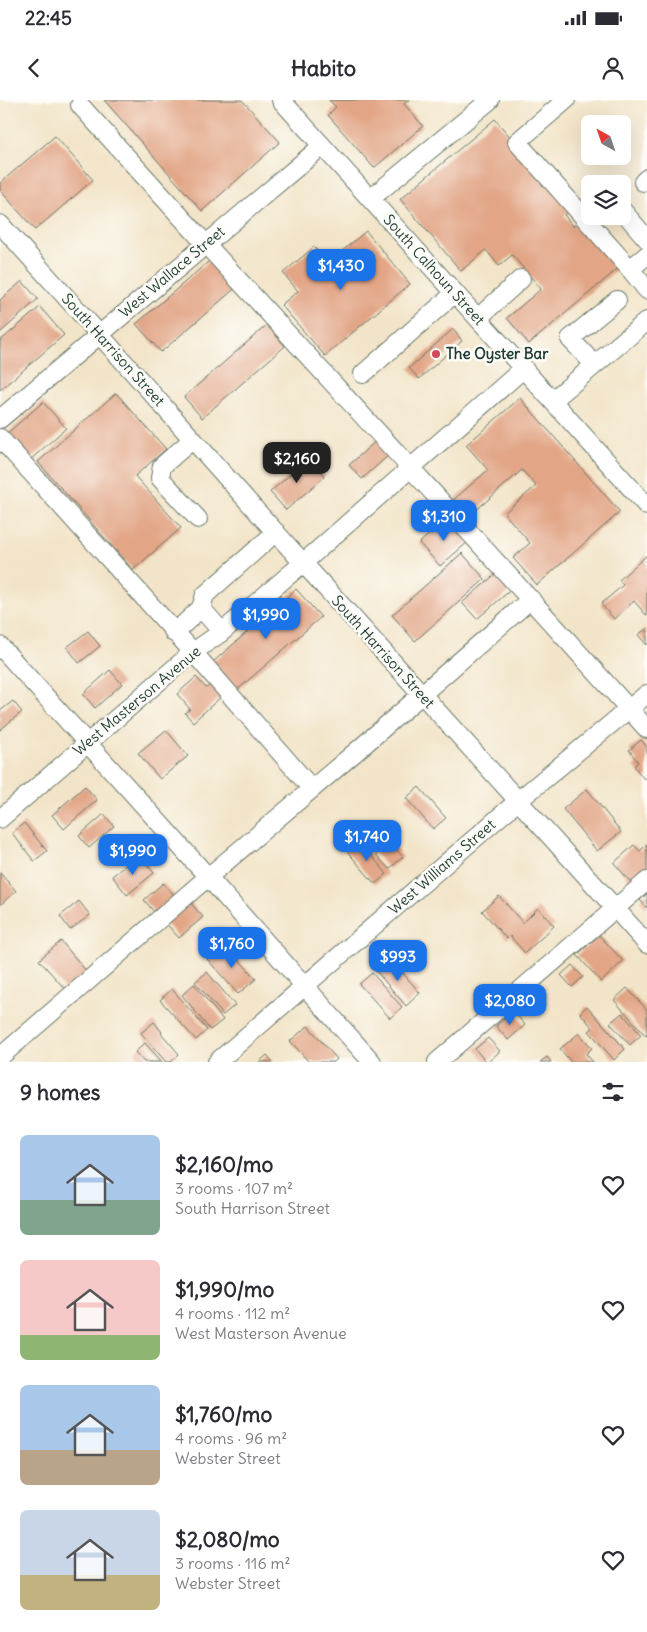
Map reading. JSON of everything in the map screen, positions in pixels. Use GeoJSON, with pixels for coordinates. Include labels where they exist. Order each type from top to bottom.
{"type":"FeatureCollection","features":[{"type":"Feature","properties":{"kind":"street","name":"South Calhoun Street"},"geometry":{"type":"LineString","coordinates":[[281,100],[647,506]]}},
{"type":"Feature","properties":{"kind":"street"},"geometry":{"type":"LineString","coordinates":[[370,199],[490,100]]}},
{"type":"Feature","properties":{"kind":"street"},"geometry":{"type":"LineString","coordinates":[[566,100],[517,142],[647,290]]}},
{"type":"Feature","properties":{"kind":"street"},"geometry":{"type":"LineString","coordinates":[[80,105],[647,728]]}},
{"type":"Feature","properties":{"kind":"street","name":"West Wallace Street"},"geometry":{"type":"LineString","coordinates":[[0,419],[322,146]]}},
{"type":"Feature","properties":{"kind":"street"},"geometry":{"type":"LineString","coordinates":[[631,220],[647,239]]}},
{"type":"Feature","properties":{"kind":"street","name":"South Harrison Street"},"geometry":{"type":"LineString","coordinates":[[0,224],[100,333],[303,563],[647,944]]}},
{"type":"Feature","properties":{"kind":"street"},"geometry":{"type":"LineString","coordinates":[[630,269],[647,255]]}},
{"type":"Feature","properties":{"kind":"street"},"geometry":{"type":"LineString","coordinates":[[478,318],[521,279]]}},
{"type":"Feature","properties":{"kind":"street"},"geometry":{"type":"LineString","coordinates":[[362,374],[455,293]]}},
{"type":"Feature","properties":{"kind":"street"},"geometry":{"type":"LineString","coordinates":[[595,365],[570,339],[617,300]]}},
{"type":"Feature","properties":{"kind":"street"},"geometry":{"type":"LineString","coordinates":[[553,400],[647,321]]}},
{"type":"Feature","properties":{"kind":"street","name":"West Masterson Avenue"},"geometry":{"type":"LineString","coordinates":[[0,819],[193,652],[222,632],[303,563],[524,368]]}},
{"type":"Feature","properties":{"kind":"street"},"geometry":{"type":"LineString","coordinates":[[0,438],[193,652],[312,789]]}},
{"type":"Feature","properties":{"kind":"street"},"geometry":{"type":"LineString","coordinates":[[194,439],[162,466],[160,478],[198,519]]}},
{"type":"Feature","properties":{"kind":"street"},"geometry":{"type":"LineString","coordinates":[[174,633],[201,608],[205,595],[276,532]]}},
{"type":"Feature","properties":{"kind":"street"},"geometry":{"type":"LineString","coordinates":[[0,1057],[531,599]]}},
{"type":"Feature","properties":{"kind":"street"},"geometry":{"type":"LineString","coordinates":[[201,608],[222,632]]}},
{"type":"Feature","properties":{"kind":"street"},"geometry":{"type":"LineString","coordinates":[[0,646],[372,1062]]}},
{"type":"Feature","properties":{"kind":"street","name":"West Williams Street"},"geometry":{"type":"LineString","coordinates":[[217,1062],[519,800],[647,694]]}},
{"type":"Feature","properties":{"kind":"street"},"geometry":{"type":"LineString","coordinates":[[437,1062],[647,881]]}},
{"type":"Feature","properties":{"kind":"building"},"geometry":{"type":"Polygon","coordinates":[[[104,100],[242,100],[280,142],[202,211],[104,100]]]}},
{"type":"Feature","properties":{"kind":"building"},"geometry":{"type":"Polygon","coordinates":[[[329,100],[409,100],[404,104],[423,126],[374,168],[328,115],[336,107],[329,100]]]}},
{"type":"Feature","properties":{"kind":"building"},"geometry":{"type":"Polygon","coordinates":[[[495,119],[571,210],[564,215],[573,226],[581,220],[581,225],[585,225],[620,267],[529,344],[507,318],[541,289],[512,255],[499,266],[486,250],[461,271],[400,199],[495,119]]]}},
{"type":"Feature","properties":{"kind":"building"},"geometry":{"type":"Polygon","coordinates":[[[55,136],[93,180],[35,230],[0,190],[0,183],[55,136]]]}},
{"type":"Feature","properties":{"kind":"building"},"geometry":{"type":"Polygon","coordinates":[[[366,231],[410,284],[325,356],[281,305],[298,291],[283,273],[314,247],[328,263],[366,231]]]}},
{"type":"Feature","properties":{"kind":"building"},"geometry":{"type":"Polygon","coordinates":[[[215,256],[239,285],[161,352],[136,324],[215,256]]]}},
{"type":"Feature","properties":{"kind":"building"},"geometry":{"type":"Polygon","coordinates":[[[22,281],[38,299],[0,333],[0,300],[22,281]]]}},
{"type":"Feature","properties":{"kind":"building"},"geometry":{"type":"Polygon","coordinates":[[[40,307],[64,335],[0,390],[0,341],[40,307]]]}},
{"type":"Feature","properties":{"kind":"building"},"geometry":{"type":"Polygon","coordinates":[[[267,325],[285,346],[202,418],[184,397],[267,325]]]}},
{"type":"Feature","properties":{"kind":"building","name":"The Oyster Bar"},"geometry":{"type":"Polygon","coordinates":[[[453,329],[462,341],[419,379],[409,368],[453,329]]]}},
{"type":"Feature","properties":{"kind":"building"},"geometry":{"type":"Polygon","coordinates":[[[116,393],[166,449],[135,476],[181,528],[133,570],[38,462],[116,393]]]}},
{"type":"Feature","properties":{"kind":"building"},"geometry":{"type":"Polygon","coordinates":[[[520,398],[620,512],[537,585],[513,558],[530,543],[504,513],[536,486],[522,470],[466,519],[451,502],[488,470],[466,445],[520,398]]]}},
{"type":"Feature","properties":{"kind":"building"},"geometry":{"type":"Polygon","coordinates":[[[43,402],[66,428],[28,462],[4,436],[43,402]]]}},
{"type":"Feature","properties":{"kind":"building"},"geometry":{"type":"Polygon","coordinates":[[[378,439],[391,453],[362,479],[349,465],[378,439]]]}},
{"type":"Feature","properties":{"kind":"building"},"geometry":{"type":"Polygon","coordinates":[[[309,458],[325,476],[286,510],[270,492],[309,458]]]}},
{"type":"Feature","properties":{"kind":"building"},"geometry":{"type":"Polygon","coordinates":[[[448,518],[469,541],[440,566],[419,543],[448,518]]]}},
{"type":"Feature","properties":{"kind":"building"},"geometry":{"type":"Polygon","coordinates":[[[462,553],[485,579],[415,641],[392,615],[462,553]]]}},
{"type":"Feature","properties":{"kind":"building"},"geometry":{"type":"Polygon","coordinates":[[[647,555],[647,616],[634,601],[614,619],[601,604],[623,585],[619,580],[647,555]]]}},
{"type":"Feature","properties":{"kind":"building"},"geometry":{"type":"Polygon","coordinates":[[[499,571],[513,588],[477,619],[462,603],[499,571]]]}},
{"type":"Feature","properties":{"kind":"building"},"geometry":{"type":"Polygon","coordinates":[[[296,589],[321,617],[236,691],[212,663],[296,589]]]}},
{"type":"Feature","properties":{"kind":"building"},"geometry":{"type":"Polygon","coordinates":[[[647,628],[647,645],[638,635],[647,628]]]}},
{"type":"Feature","properties":{"kind":"building"},"geometry":{"type":"Polygon","coordinates":[[[88,631],[100,646],[79,663],[67,647],[88,631]]]}},
{"type":"Feature","properties":{"kind":"building"},"geometry":{"type":"Polygon","coordinates":[[[110,670],[122,684],[95,708],[83,694],[110,670]]]}},
{"type":"Feature","properties":{"kind":"building"},"geometry":{"type":"Polygon","coordinates":[[[196,677],[206,688],[212,684],[222,696],[193,722],[185,713],[190,709],[177,694],[196,677]]]}},
{"type":"Feature","properties":{"kind":"building"},"geometry":{"type":"Polygon","coordinates":[[[13,701],[22,712],[0,730],[0,711],[13,701]]]}},
{"type":"Feature","properties":{"kind":"building"},"geometry":{"type":"Polygon","coordinates":[[[166,730],[188,756],[160,779],[138,753],[166,730]]]}},
{"type":"Feature","properties":{"kind":"building"},"geometry":{"type":"Polygon","coordinates":[[[641,740],[647,747],[647,777],[644,779],[634,766],[638,762],[629,750],[641,740]]]}},
{"type":"Feature","properties":{"kind":"building"},"geometry":{"type":"Polygon","coordinates":[[[85,786],[97,800],[64,829],[52,815],[85,786]]]}},
{"type":"Feature","properties":{"kind":"building"},"geometry":{"type":"Polygon","coordinates":[[[419,787],[446,818],[433,829],[406,798],[419,787]]]}},
{"type":"Feature","properties":{"kind":"building"},"geometry":{"type":"Polygon","coordinates":[[[587,789],[621,832],[597,851],[563,809],[587,789]]]}},
{"type":"Feature","properties":{"kind":"building"},"geometry":{"type":"Polygon","coordinates":[[[104,814],[114,826],[89,848],[79,836],[104,814]]]}},
{"type":"Feature","properties":{"kind":"building"},"geometry":{"type":"Polygon","coordinates":[[[372,822],[403,857],[389,869],[358,835],[372,822]]]}},
{"type":"Feature","properties":{"kind":"building"},"geometry":{"type":"Polygon","coordinates":[[[24,823],[47,851],[34,861],[12,833],[24,823]]]}},
{"type":"Feature","properties":{"kind":"building"},"geometry":{"type":"Polygon","coordinates":[[[358,840],[387,874],[375,884],[346,850],[358,840]]]}},
{"type":"Feature","properties":{"kind":"building"},"geometry":{"type":"Polygon","coordinates":[[[647,844],[647,876],[635,887],[614,863],[634,845],[640,851],[647,844]]]}},
{"type":"Feature","properties":{"kind":"building"},"geometry":{"type":"Polygon","coordinates":[[[142,858],[154,873],[127,895],[112,876],[126,865],[129,869],[142,858]]]}},
{"type":"Feature","properties":{"kind":"building"},"geometry":{"type":"Polygon","coordinates":[[[0,873],[16,891],[0,905],[0,873]]]}},
{"type":"Feature","properties":{"kind":"building"},"geometry":{"type":"Polygon","coordinates":[[[163,883],[176,897],[156,914],[144,900],[163,883]]]}},
{"type":"Feature","properties":{"kind":"building"},"geometry":{"type":"Polygon","coordinates":[[[647,893],[647,908],[640,900],[647,893]]]}},
{"type":"Feature","properties":{"kind":"building"},"geometry":{"type":"Polygon","coordinates":[[[499,896],[523,923],[538,908],[554,926],[525,953],[510,936],[507,939],[482,911],[499,896]]]}},
{"type":"Feature","properties":{"kind":"building"},"geometry":{"type":"Polygon","coordinates":[[[188,900],[203,917],[179,938],[164,921],[188,900]]]}},
{"type":"Feature","properties":{"kind":"building"},"geometry":{"type":"Polygon","coordinates":[[[79,901],[90,915],[70,930],[60,916],[79,901]]]}},
{"type":"Feature","properties":{"kind":"building"},"geometry":{"type":"Polygon","coordinates":[[[599,935],[623,961],[601,982],[577,955],[599,935]]]}},
{"type":"Feature","properties":{"kind":"building"},"geometry":{"type":"Polygon","coordinates":[[[61,941],[87,972],[66,990],[39,960],[61,941]]]}},
{"type":"Feature","properties":{"kind":"building"},"geometry":{"type":"Polygon","coordinates":[[[225,944],[256,979],[238,994],[207,959],[225,944]]]}},
{"type":"Feature","properties":{"kind":"building"},"geometry":{"type":"Polygon","coordinates":[[[390,958],[420,993],[406,1006],[376,971],[390,958]]]}},
{"type":"Feature","properties":{"kind":"building"},"geometry":{"type":"Polygon","coordinates":[[[572,965],[583,977],[572,987],[561,975],[572,965]]]}},
{"type":"Feature","properties":{"kind":"building"},"geometry":{"type":"Polygon","coordinates":[[[207,972],[235,1005],[223,1015],[195,982],[207,972]]]}},
{"type":"Feature","properties":{"kind":"building"},"geometry":{"type":"Polygon","coordinates":[[[372,973],[402,1007],[390,1018],[359,984],[372,973]]]}},
{"type":"Feature","properties":{"kind":"building"},"geometry":{"type":"Polygon","coordinates":[[[194,984],[223,1020],[210,1030],[182,995],[194,984]]]}},
{"type":"Feature","properties":{"kind":"building"},"geometry":{"type":"Polygon","coordinates":[[[627,988],[647,1010],[646,1036],[614,1000],[627,988]]]}},
{"type":"Feature","properties":{"kind":"building"},"geometry":{"type":"Polygon","coordinates":[[[172,989],[207,1030],[196,1040],[160,1000],[172,989]]]}},
{"type":"Feature","properties":{"kind":"building"},"geometry":{"type":"Polygon","coordinates":[[[587,1006],[625,1049],[614,1060],[589,1031],[593,1028],[580,1013],[587,1006]]]}},
{"type":"Feature","properties":{"kind":"building"},"geometry":{"type":"Polygon","coordinates":[[[513,1011],[525,1025],[508,1040],[496,1026],[513,1011]]]}},
{"type":"Feature","properties":{"kind":"building"},"geometry":{"type":"Polygon","coordinates":[[[622,1013],[641,1035],[630,1045],[610,1023],[622,1013]]]}},
{"type":"Feature","properties":{"kind":"building"},"geometry":{"type":"Polygon","coordinates":[[[154,1022],[179,1054],[171,1062],[166,1062],[141,1033],[154,1022]]]}},
{"type":"Feature","properties":{"kind":"building"},"geometry":{"type":"Polygon","coordinates":[[[308,1026],[337,1059],[334,1062],[309,1062],[290,1041],[308,1026]]]}},
{"type":"Feature","properties":{"kind":"building"},"geometry":{"type":"Polygon","coordinates":[[[579,1033],[592,1048],[586,1054],[593,1062],[571,1062],[560,1049],[579,1033]]]}},
{"type":"Feature","properties":{"kind":"building"},"geometry":{"type":"Polygon","coordinates":[[[488,1038],[500,1051],[486,1062],[475,1049],[488,1038]]]}},
{"type":"Feature","properties":{"kind":"building"},"geometry":{"type":"Polygon","coordinates":[[[145,1043],[162,1062],[144,1062],[135,1052],[145,1043]]]}},
{"type":"Feature","properties":{"kind":"building"},"geometry":{"type":"Polygon","coordinates":[[[267,1055],[273,1062],[259,1062],[267,1055]]]}},
{"type":"Feature","properties":{"kind":"building"},"geometry":{"type":"Polygon","coordinates":[[[547,1057],[551,1062],[540,1062],[547,1057]]]}},
{"type":"Feature","properties":{"kind":"place","name":"The Oyster Bar"},"geometry":{"type":"Point","coordinates":[436,354]}}]}
